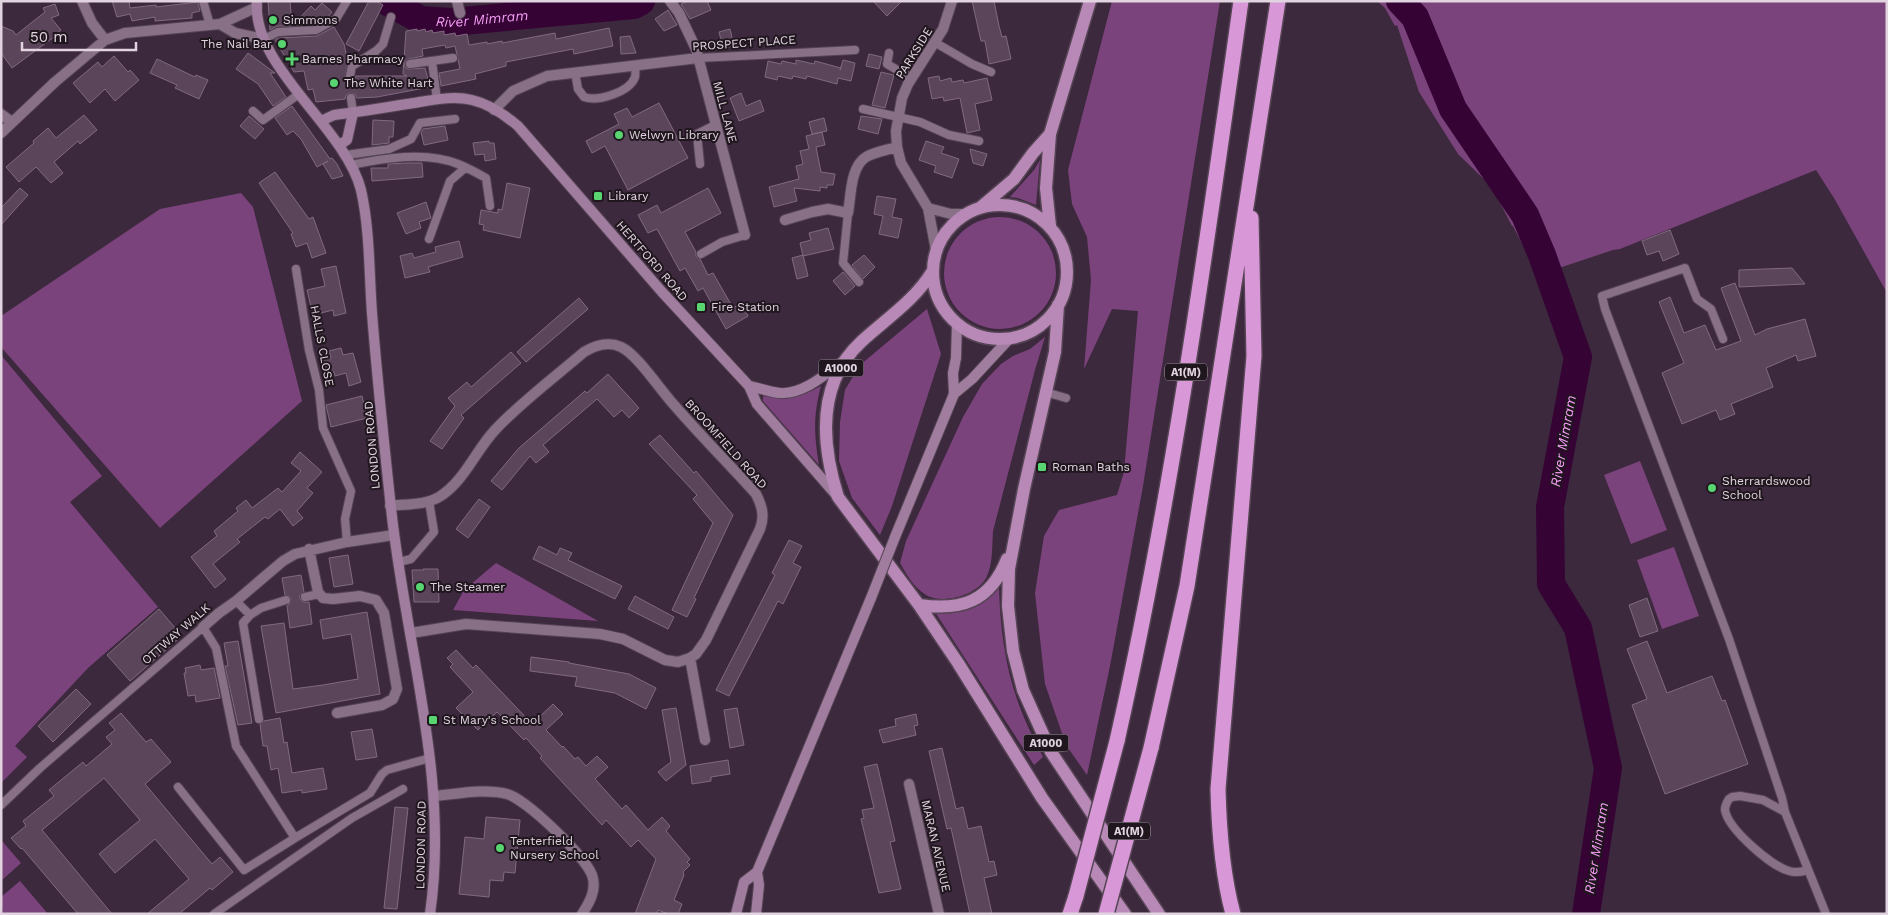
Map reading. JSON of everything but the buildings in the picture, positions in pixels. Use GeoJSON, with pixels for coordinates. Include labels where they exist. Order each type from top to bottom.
{"type":"FeatureCollection","features":[{"type":"Feature","properties":{"kind":"highway","name":"A1(M)"},"geometry":{"type":"LineString","coordinates":[[1070,914],[1117,741],[1154,569],[1241,1]]}},
{"type":"Feature","properties":{"kind":"highway","name":"A1(M)"},"geometry":{"type":"LineString","coordinates":[[1106,914],[1151,748],[1186,586],[1225,350],[1250,174],[1278,1]]}},
{"type":"Feature","properties":{"kind":"highway"},"geometry":{"type":"LineString","coordinates":[[1233,914],[1223,861],[1218,789],[1254,356],[1250,174]]}},
{"type":"Feature","properties":{"kind":"main road"},"geometry":{"type":"LineString","coordinates":[[1050,226],[1046,188],[1050,134],[1090,1]]}},
{"type":"Feature","properties":{"kind":"main road"},"geometry":{"type":"LineString","coordinates":[[980,207],[999,204],[1018,207],[1035,214],[1050,226],[1064,250],[1067,278],[1064,292],[1058,305],[1041,325],[1025,334],[1010,338],[994,338],[981,335],[957,323],[949,316],[940,302],[934,288],[932,272],[936,250],[947,230],[965,214],[980,207],[1014,179],[1050,134]]}},
{"type":"Feature","properties":{"kind":"main road","name":"A1000"},"geometry":{"type":"LineString","coordinates":[[932,272],[920,290],[860,342],[837,374],[826,414],[825,430],[828,464],[838,497],[919,605],[958,663],[1042,798],[1125,914]]}},
{"type":"Feature","properties":{"kind":"main road","name":"A1000"},"geometry":{"type":"LineString","coordinates":[[1058,305],[1055,352],[1013,545],[1008,586],[1010,628],[1017,670],[1030,710],[1051,752],[1158,914]]}},
{"type":"Feature","properties":{"kind":"main road","name":"A1000"},"geometry":{"type":"LineString","coordinates":[[919,605],[952,607],[973,600],[996,580],[1013,545]]}},
{"type":"Feature","properties":{"kind":"street"},"geometry":{"type":"LineString","coordinates":[[82,1],[92,23],[105,40]]}},
{"type":"Feature","properties":{"kind":"street"},"geometry":{"type":"LineString","coordinates":[[457,1],[460,12]]}},
{"type":"Feature","properties":{"kind":"street","name":"MILL LANE"},"geometry":{"type":"LineString","coordinates":[[670,1],[679,13],[698,58],[745,235]]}},
{"type":"Feature","properties":{"kind":"street","name":"PARKSIDE"},"geometry":{"type":"LineString","coordinates":[[936,250],[928,208],[901,162],[897,147],[896,131],[902,98],[911,78],[944,29],[952,1]]}},
{"type":"Feature","properties":{"kind":"street"},"geometry":{"type":"LineString","coordinates":[[1,133],[105,40],[125,33],[215,24],[257,4]]}},
{"type":"Feature","properties":{"kind":"street","name":"LONDON ROAD"},"geometry":{"type":"LineString","coordinates":[[257,4],[264,39],[299,94],[346,155],[361,190],[366,222],[373,331],[390,506],[435,796],[436,853],[430,914]]}},
{"type":"Feature","properties":{"kind":"street"},"geometry":{"type":"LineString","coordinates":[[215,24],[235,33],[264,39]]}},
{"type":"Feature","properties":{"kind":"street","name":"PROSPECT PLACE"},"geometry":{"type":"LineString","coordinates":[[494,110],[513,91],[547,76],[698,58]]}},
{"type":"Feature","properties":{"kind":"street"},"geometry":{"type":"LineString","coordinates":[[321,121],[334,115],[437,100],[470,100],[482,103],[494,110]]}},
{"type":"Feature","properties":{"kind":"street","name":"HERTFORD ROAD"},"geometry":{"type":"LineString","coordinates":[[494,110],[518,126],[662,292],[749,386],[757,404],[838,497]]}},
{"type":"Feature","properties":{"kind":"street"},"geometry":{"type":"LineString","coordinates":[[339,145],[346,140],[353,113]]}},
{"type":"Feature","properties":{"kind":"street"},"geometry":{"type":"LineString","coordinates":[[1,114],[12,122]]}},
{"type":"Feature","properties":{"kind":"street"},"geometry":{"type":"LineString","coordinates":[[785,220],[828,209],[848,213],[855,171],[860,162],[872,155],[897,147]]}},
{"type":"Feature","properties":{"kind":"street"},"geometry":{"type":"LineString","coordinates":[[928,208],[951,214],[965,214]]}},
{"type":"Feature","properties":{"kind":"street"},"geometry":{"type":"LineString","coordinates":[[736,914],[744,882],[757,872],[954,394],[952,372],[956,358],[957,323]]}},
{"type":"Feature","properties":{"kind":"street"},"geometry":{"type":"LineString","coordinates":[[954,394],[972,379],[1010,338]]}},
{"type":"Feature","properties":{"kind":"street","name":"BROOMFIELD ROAD"},"geometry":{"type":"LineString","coordinates":[[390,506],[429,501],[441,496],[454,483],[488,437],[584,352],[602,344],[622,347],[629,351],[674,406],[756,494],[762,510],[763,522],[735,582],[701,649],[690,658]]}},
{"type":"Feature","properties":{"kind":"street"},"geometry":{"type":"LineString","coordinates":[[749,386],[780,393],[790,392],[807,385],[847,358]]}},
{"type":"Feature","properties":{"kind":"street","name":"OTTWAY WALK"},"geometry":{"type":"LineString","coordinates":[[203,627],[283,561],[295,554],[346,542],[394,535]]}},
{"type":"Feature","properties":{"kind":"street"},"geometry":{"type":"LineString","coordinates":[[310,549],[320,594],[323,598],[333,599],[360,596],[376,600],[384,613],[397,689],[393,699],[382,705],[337,713]]}},
{"type":"Feature","properties":{"kind":"street"},"geometry":{"type":"LineString","coordinates":[[411,633],[466,624],[600,634],[623,639],[666,660],[678,662],[690,658],[705,740]]}},
{"type":"Feature","properties":{"kind":"street","name":"MARAN AVENUE"},"geometry":{"type":"LineString","coordinates":[[909,784],[939,914]]}},
{"type":"Feature","properties":{"kind":"street"},"geometry":{"type":"LineString","coordinates":[[435,796],[487,792],[505,794],[514,796],[529,807],[578,855],[592,876],[594,890],[591,901],[582,914]]}},
{"type":"Feature","properties":{"kind":"street"},"geometry":{"type":"LineString","coordinates":[[756,914],[760,885],[757,872]]}},
{"type":"Feature","properties":{"kind":"lane"},"geometry":{"type":"LineString","coordinates":[[203,1],[215,24]]}},
{"type":"Feature","properties":{"kind":"lane"},"geometry":{"type":"LineString","coordinates":[[264,39],[278,32],[316,30],[336,19],[347,1]]}},
{"type":"Feature","properties":{"kind":"lane"},"geometry":{"type":"LineString","coordinates":[[350,76],[352,66],[376,51],[383,44],[391,17]]}},
{"type":"Feature","properties":{"kind":"lane"},"geometry":{"type":"LineString","coordinates":[[936,43],[972,64],[991,72]]}},
{"type":"Feature","properties":{"kind":"lane","name":"PROSPECT PLACE"},"geometry":{"type":"LineString","coordinates":[[698,58],[855,50]]}},
{"type":"Feature","properties":{"kind":"lane"},"geometry":{"type":"LineString","coordinates":[[889,53],[887,64],[911,78]]}},
{"type":"Feature","properties":{"kind":"lane"},"geometry":{"type":"LineString","coordinates":[[410,64],[454,58]]}},
{"type":"Feature","properties":{"kind":"lane"},"geometry":{"type":"LineString","coordinates":[[432,61],[437,100]]}},
{"type":"Feature","properties":{"kind":"lane"},"geometry":{"type":"LineString","coordinates":[[576,72],[578,89],[584,98],[598,99],[618,92],[632,82],[635,76],[635,65]]}},
{"type":"Feature","properties":{"kind":"lane"},"geometry":{"type":"LineString","coordinates":[[253,111],[263,120],[299,94]]}},
{"type":"Feature","properties":{"kind":"lane"},"geometry":{"type":"LineString","coordinates":[[351,98],[353,113]]}},
{"type":"Feature","properties":{"kind":"lane"},"geometry":{"type":"LineString","coordinates":[[863,109],[920,122],[949,134],[979,141]]}},
{"type":"Feature","properties":{"kind":"lane"},"geometry":{"type":"LineString","coordinates":[[346,155],[389,149],[411,139],[420,123],[455,119]]}},
{"type":"Feature","properties":{"kind":"lane"},"geometry":{"type":"LineString","coordinates":[[700,164],[697,134],[715,125]]}},
{"type":"Feature","properties":{"kind":"lane"},"geometry":{"type":"LineString","coordinates":[[351,164],[378,160],[428,157],[458,164],[486,178],[490,206]]}},
{"type":"Feature","properties":{"kind":"lane"},"geometry":{"type":"LineString","coordinates":[[429,239],[450,181],[465,168]]}},
{"type":"Feature","properties":{"kind":"lane"},"geometry":{"type":"LineString","coordinates":[[848,213],[843,263],[860,282]]}},
{"type":"Feature","properties":{"kind":"lane"},"geometry":{"type":"LineString","coordinates":[[701,254],[722,242],[745,235]]}},
{"type":"Feature","properties":{"kind":"lane"},"geometry":{"type":"LineString","coordinates":[[1723,340],[1712,310],[1697,299],[1685,268],[1602,296],[1608,318],[1729,639],[1785,812],[1826,914]]}},
{"type":"Feature","properties":{"kind":"lane","name":"HALLS CLOSE"},"geometry":{"type":"LineString","coordinates":[[296,269],[309,350],[320,390],[323,428],[351,491],[345,519],[346,542]]}},
{"type":"Feature","properties":{"kind":"lane"},"geometry":{"type":"LineString","coordinates":[[1045,392],[1066,398]]}},
{"type":"Feature","properties":{"kind":"lane"},"geometry":{"type":"LineString","coordinates":[[399,562],[411,559],[434,532],[429,501]]}},
{"type":"Feature","properties":{"kind":"lane"},"geometry":{"type":"LineString","coordinates":[[305,597],[320,594]]}},
{"type":"Feature","properties":{"kind":"lane"},"geometry":{"type":"LineString","coordinates":[[259,719],[243,623],[250,614],[261,608],[286,600]]}},
{"type":"Feature","properties":{"kind":"lane"},"geometry":{"type":"LineString","coordinates":[[236,601],[250,614]]}},
{"type":"Feature","properties":{"kind":"lane"},"geometry":{"type":"LineString","coordinates":[[203,627],[216,648],[236,746],[295,838]]}},
{"type":"Feature","properties":{"kind":"lane","name":"OTTWAY WALK"},"geometry":{"type":"LineString","coordinates":[[1,805],[40,768],[203,627]]}},
{"type":"Feature","properties":{"kind":"lane"},"geometry":{"type":"LineString","coordinates":[[178,788],[244,870],[370,793],[382,774],[387,770],[430,758]]}},
{"type":"Feature","properties":{"kind":"lane"},"geometry":{"type":"LineString","coordinates":[[214,914],[352,818],[403,789]]}},
{"type":"Feature","properties":{"kind":"lane"},"geometry":{"type":"LineString","coordinates":[[1785,812],[1763,800],[1740,796],[1732,796],[1725,811],[1740,834],[1772,863],[1788,871],[1799,872],[1808,870]]}},
{"type":"Feature","properties":{"kind":"shaded area"},"geometry":{"type":"Polygon","coordinates":[[[1112,1],[1220,1],[1143,486],[1110,666],[1087,775],[1066,745],[1045,684],[1035,593],[1044,536],[1059,510],[1117,495],[1124,472],[1138,311],[1112,309],[1084,369],[1091,280],[1087,237],[1072,204],[1068,170],[1112,1]]]}},
{"type":"Feature","properties":{"kind":"shaded area"},"geometry":{"type":"Polygon","coordinates":[[[1377,1],[1887,1],[1887,293],[1834,198],[1816,170],[1620,249],[1538,275],[1492,187],[1458,154],[1419,92],[1397,25],[1395,26],[1385,8],[1377,1]]]}},
{"type":"Feature","properties":{"kind":"shaded area"},"geometry":{"type":"Polygon","coordinates":[[[1040,160],[1036,205],[1010,197],[1034,170],[1040,160]]]}},
{"type":"Feature","properties":{"kind":"shaded area"},"geometry":{"type":"Polygon","coordinates":[[[241,193],[253,207],[302,401],[160,528],[1,347],[1,316],[160,209],[241,193]]]}},
{"type":"Feature","properties":{"kind":"shaded area"},"geometry":{"type":"Polygon","coordinates":[[[1000,217],[1021,221],[1040,233],[1052,252],[1056,273],[1052,294],[1040,313],[1021,325],[1000,329],[979,325],[960,313],[948,294],[944,273],[948,252],[960,233],[979,221],[1000,217]]]}},
{"type":"Feature","properties":{"kind":"shaded area"},"geometry":{"type":"Polygon","coordinates":[[[927,309],[941,354],[892,506],[880,535],[852,498],[839,461],[840,422],[845,390],[860,365],[927,309]]]}},
{"type":"Feature","properties":{"kind":"shaded area"},"geometry":{"type":"Polygon","coordinates":[[[1045,337],[993,531],[991,560],[987,576],[983,583],[969,593],[960,596],[942,599],[926,595],[914,585],[900,563],[906,541],[963,417],[982,384],[1001,364],[1013,356],[1030,349],[1045,337]]]}},
{"type":"Feature","properties":{"kind":"shaded area"},"geometry":{"type":"Polygon","coordinates":[[[1,355],[102,476],[70,502],[158,607],[88,668],[15,746],[27,757],[1,783],[1,355]]]}},
{"type":"Feature","properties":{"kind":"shaded area"},"geometry":{"type":"Polygon","coordinates":[[[821,386],[815,425],[819,465],[763,401],[763,397],[765,395],[780,398],[794,397],[821,386]]]}},
{"type":"Feature","properties":{"kind":"shaded area"},"geometry":{"type":"Polygon","coordinates":[[[1640,461],[1667,530],[1631,544],[1604,475],[1640,461]]]}},
{"type":"Feature","properties":{"kind":"shaded area"},"geometry":{"type":"Polygon","coordinates":[[[1674,547],[1699,616],[1662,629],[1637,560],[1674,547]]]}},
{"type":"Feature","properties":{"kind":"shaded area"},"geometry":{"type":"Polygon","coordinates":[[[496,563],[598,621],[453,610],[464,590],[496,563]]]}},
{"type":"Feature","properties":{"kind":"shaded area"},"geometry":{"type":"Polygon","coordinates":[[[996,586],[999,587],[1005,652],[1012,684],[1025,721],[1043,757],[1034,765],[935,612],[955,612],[969,608],[976,605],[996,586]]]}},
{"type":"Feature","properties":{"kind":"shaded area"},"geometry":{"type":"Polygon","coordinates":[[[1,842],[21,863],[1,881],[1,842]]]}},
{"type":"Feature","properties":{"kind":"shaded area"},"geometry":{"type":"Polygon","coordinates":[[[20,881],[48,914],[3,914],[1,897],[20,881]]]}},
{"type":"Feature","properties":{"kind":"waterway","name":"River Mimram"},"geometry":{"type":"LineString","coordinates":[[386,1],[421,20],[452,22],[634,5],[641,1]]}},
{"type":"Feature","properties":{"kind":"waterway","name":"River Mimram"},"geometry":{"type":"LineString","coordinates":[[1400,1],[1415,17],[1453,109],[1525,215],[1542,255],[1578,357],[1550,507],[1551,584],[1578,628],[1608,768],[1586,914]]}},
{"type":"Feature","properties":{"kind":"place","name":"Simmons"},"geometry":{"type":"Point","coordinates":[273,20]}},
{"type":"Feature","properties":{"kind":"place","name":"The Nail Bar"},"geometry":{"type":"Point","coordinates":[282,44]}},
{"type":"Feature","properties":{"kind":"place","name":"Barnes Pharmacy"},"geometry":{"type":"Point","coordinates":[292,59]}},
{"type":"Feature","properties":{"kind":"place","name":"The White Hart"},"geometry":{"type":"Point","coordinates":[334,83]}},
{"type":"Feature","properties":{"kind":"place","name":"Welwyn Library"},"geometry":{"type":"Point","coordinates":[619,135]}},
{"type":"Feature","properties":{"kind":"place","name":"Library"},"geometry":{"type":"Point","coordinates":[598,196]}},
{"type":"Feature","properties":{"kind":"place","name":"Fire Station"},"geometry":{"type":"Point","coordinates":[701,307]}},
{"type":"Feature","properties":{"kind":"place","name":"Roman Baths"},"geometry":{"type":"Point","coordinates":[1042,467]}},
{"type":"Feature","properties":{"kind":"place","name":"Sherrardswood School"},"geometry":{"type":"Point","coordinates":[1712,488]}},
{"type":"Feature","properties":{"kind":"place","name":"The Steamer"},"geometry":{"type":"Point","coordinates":[420,587]}},
{"type":"Feature","properties":{"kind":"place","name":"St Mary's School"},"geometry":{"type":"Point","coordinates":[433,720]}},
{"type":"Feature","properties":{"kind":"place","name":"Tenterfield Nursery School"},"geometry":{"type":"Point","coordinates":[500,848]}}]}
